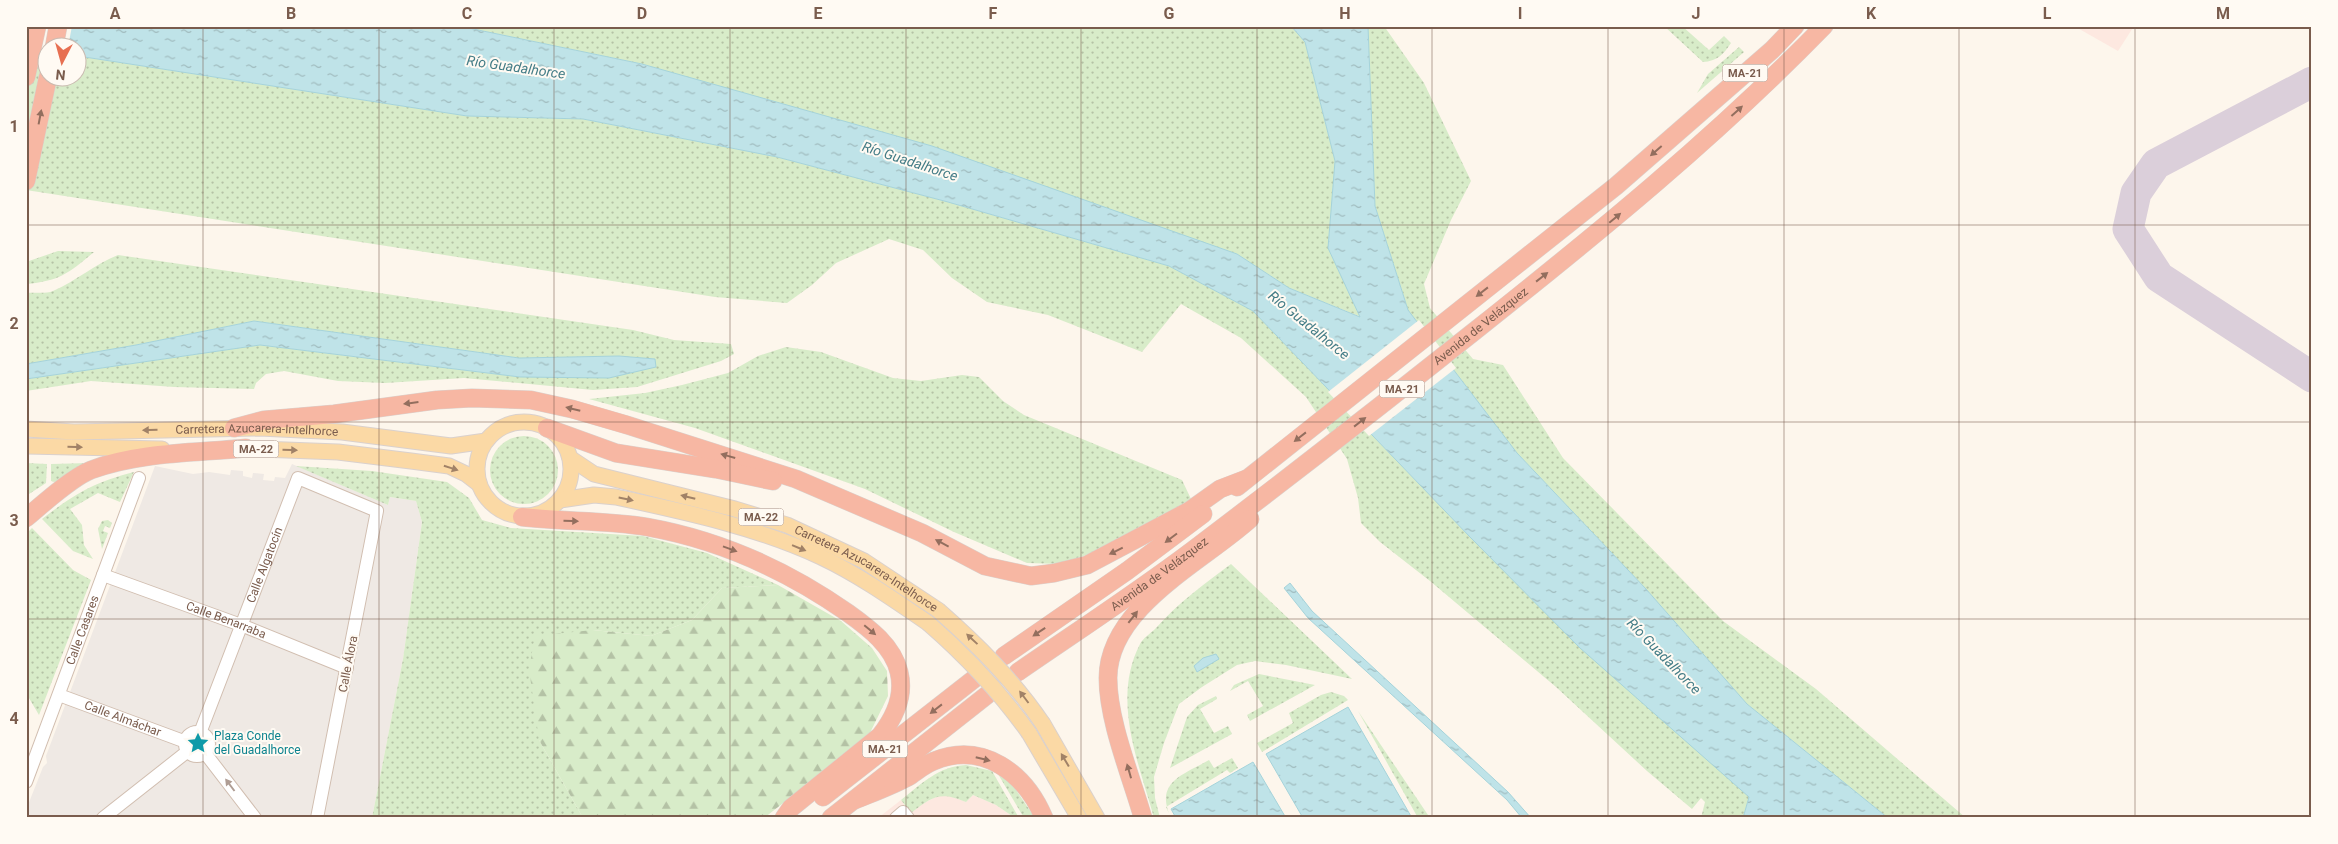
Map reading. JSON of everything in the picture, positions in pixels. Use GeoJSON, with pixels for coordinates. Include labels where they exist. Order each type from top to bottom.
{"type":"FeatureCollection","features":[{"type":"Feature","properties":{"kind":"highway"},"geometry":{"type":"LineString","coordinates":[[26,77],[37,26]]}},
{"type":"Feature","properties":{"kind":"highway"},"geometry":{"type":"LineString","coordinates":[[1693,119],[1705,97],[1780,26]]}},
{"type":"Feature","properties":{"kind":"highway","name":"Avenida de Velázquez"},"geometry":{"type":"LineString","coordinates":[[1008,667],[1207,504],[1220,489],[1246,479],[1616,186],[1772,50],[1795,26]]}},
{"type":"Feature","properties":{"kind":"highway","name":"Avenida de Velázquez"},"geometry":{"type":"LineString","coordinates":[[1008,667],[1228,531],[1334,443],[1577,250],[1768,84],[1824,26]]}},
{"type":"Feature","properties":{"kind":"highway"},"geometry":{"type":"LineString","coordinates":[[26,181],[46,88]]}},
{"type":"Feature","properties":{"kind":"highway"},"geometry":{"type":"LineString","coordinates":[[234,428],[264,420],[334,414],[436,400],[472,398],[531,400],[572,409],[741,460],[796,479],[856,503],[922,533],[985,566],[1031,576],[1087,565],[1207,504]]}},
{"type":"Feature","properties":{"kind":"highway"},"geometry":{"type":"LineString","coordinates":[[547,428],[616,453],[763,478],[856,503]]}},
{"type":"Feature","properties":{"kind":"highway"},"geometry":{"type":"LineString","coordinates":[[26,518],[89,471],[124,460],[246,448]]}},
{"type":"Feature","properties":{"kind":"highway"},"geometry":{"type":"LineString","coordinates":[[522,517],[647,527],[710,542],[754,559],[796,579],[846,612],[881,639],[893,656],[899,672],[901,689],[898,706],[891,722],[880,736],[791,808],[784,818]]}},
{"type":"Feature","properties":{"kind":"highway"},"geometry":{"type":"LineString","coordinates":[[1143,818],[1114,717],[1108,677],[1116,643],[1133,615],[1228,531]]}},
{"type":"Feature","properties":{"kind":"highway","name":"MA-21"},"geometry":{"type":"LineString","coordinates":[[831,818],[897,765],[984,685]]}},
{"type":"Feature","properties":{"kind":"highway","name":"MA-21"},"geometry":{"type":"LineString","coordinates":[[796,818],[984,685]]}},
{"type":"Feature","properties":{"kind":"highway"},"geometry":{"type":"LineString","coordinates":[[855,800],[906,778],[934,761],[962,754],[988,759],[1018,776],[1039,806],[1044,818]]}},
{"type":"Feature","properties":{"kind":"main road"},"geometry":{"type":"LineString","coordinates":[[479,484],[477,469],[481,450],[498,430],[514,424],[530,422],[547,428]]}},
{"type":"Feature","properties":{"kind":"main road","name":"Carretera Azucarera-Intelhorce"},"geometry":{"type":"LineString","coordinates":[[26,429],[74,432],[234,428],[342,432],[451,446],[486,442]]}},
{"type":"Feature","properties":{"kind":"main road","name":"MA-22"},"geometry":{"type":"LineString","coordinates":[[547,428],[562,441],[570,458]]}},
{"type":"Feature","properties":{"kind":"main road","name":"Carretera Azucarera-Intelhorce"},"geometry":{"type":"LineString","coordinates":[[26,446],[246,448],[338,452],[449,466],[466,474],[479,484]]}},
{"type":"Feature","properties":{"kind":"main road"},"geometry":{"type":"LineString","coordinates":[[560,500],[570,482],[570,458]]}},
{"type":"Feature","properties":{"kind":"main road","name":"Carretera Azucarera-Intelhorce"},"geometry":{"type":"LineString","coordinates":[[570,458],[583,468],[600,476],[727,507],[787,525],[864,561],[938,610],[1008,667],[1097,818]]}},
{"type":"Feature","properties":{"kind":"main road","name":"MA-22"},"geometry":{"type":"LineString","coordinates":[[479,484],[487,499],[496,508],[505,513],[522,517],[535,516],[549,509],[560,500]]}},
{"type":"Feature","properties":{"kind":"main road","name":"Carretera Azucarera-Intelhorce"},"geometry":{"type":"LineString","coordinates":[[560,500],[594,495],[616,497],[757,533],[797,547],[852,573],[882,591],[928,623],[964,654],[984,685],[1030,733],[1079,818]]}},
{"type":"Feature","properties":{"kind":"street","name":"Calle Casares"},"geometry":{"type":"LineString","coordinates":[[26,782],[139,478]]}},
{"type":"Feature","properties":{"kind":"street","name":"Calle Algatocín"},"geometry":{"type":"LineString","coordinates":[[200,733],[298,478],[377,511]]}},
{"type":"Feature","properties":{"kind":"street","name":"Calle Álora"},"geometry":{"type":"LineString","coordinates":[[317,818],[377,511]]}},
{"type":"Feature","properties":{"kind":"street","name":"Calle Benarraba"},"geometry":{"type":"LineString","coordinates":[[103,575],[241,625],[347,668]]}},
{"type":"Feature","properties":{"kind":"street","name":"Calle Almáchar"},"geometry":{"type":"LineString","coordinates":[[59,695],[187,747]]}},
{"type":"Feature","properties":{"kind":"street"},"geometry":{"type":"LineString","coordinates":[[103,818],[187,747],[189,735],[200,733],[206,736],[209,743],[205,753],[198,756],[187,747]]}},
{"type":"Feature","properties":{"kind":"street"},"geometry":{"type":"LineString","coordinates":[[205,753],[255,818]]}},
{"type":"Feature","properties":{"kind":"shaded area"},"geometry":{"type":"Polygon","coordinates":[[[2074,26],[2134,26],[2118,51],[2074,26]]]}},
{"type":"Feature","properties":{"kind":"shaded area"},"geometry":{"type":"Polygon","coordinates":[[[292,464],[388,505],[390,497],[416,501],[422,522],[403,659],[372,818],[26,818],[26,810],[43,767],[47,763],[46,756],[155,466],[193,474],[209,472],[230,475],[231,470],[243,471],[243,476],[252,478],[253,473],[264,474],[263,480],[274,481],[275,477],[285,478],[292,464]]]}},
{"type":"Feature","properties":{"kind":"shaded area"},"geometry":{"type":"Polygon","coordinates":[[[940,795],[951,796],[966,802],[973,795],[996,805],[1015,818],[878,818],[901,800],[911,813],[924,803],[940,795]]]}},
{"type":"Feature","properties":{"kind":"green space"},"geometry":{"type":"Polygon","coordinates":[[[459,26],[1291,26],[1305,42],[1335,161],[1328,248],[1361,317],[1289,288],[1237,254],[642,64],[459,26]]]}},
{"type":"Feature","properties":{"kind":"green space"},"geometry":{"type":"Polygon","coordinates":[[[1368,26],[1384,26],[1424,83],[1471,181],[1451,220],[1424,284],[1430,308],[1473,359],[1503,365],[1563,458],[1723,621],[1816,689],[1966,818],[1888,818],[1747,704],[1646,589],[1517,453],[1408,310],[1375,206],[1368,26]]]}},
{"type":"Feature","properties":{"kind":"green space"},"geometry":{"type":"Polygon","coordinates":[[[1664,26],[1682,26],[1709,50],[1724,36],[1731,43],[1719,57],[1703,62],[1664,26]]]}},
{"type":"Feature","properties":{"kind":"green space"},"geometry":{"type":"Polygon","coordinates":[[[1739,47],[1744,52],[1697,93],[1708,74],[1739,47]]]}},
{"type":"Feature","properties":{"kind":"green space"},"geometry":{"type":"Polygon","coordinates":[[[26,50],[38,51],[38,88],[88,88],[88,58],[467,116],[583,119],[777,157],[948,202],[1169,266],[1253,311],[1469,536],[1749,797],[1743,818],[1701,818],[1705,802],[1701,798],[1692,809],[1647,771],[1556,687],[1430,581],[1380,542],[1361,523],[1358,498],[1347,459],[1306,397],[1241,338],[1181,304],[1142,352],[1048,315],[987,302],[952,278],[923,250],[889,239],[836,263],[812,285],[787,303],[715,297],[26,190],[26,50]]]}},
{"type":"Feature","properties":{"kind":"green space"},"geometry":{"type":"Polygon","coordinates":[[[58,251],[94,252],[63,275],[47,281],[26,284],[26,262],[58,251]]]}},
{"type":"Feature","properties":{"kind":"green space"},"geometry":{"type":"Polygon","coordinates":[[[118,255],[633,330],[674,340],[731,344],[734,354],[721,361],[637,387],[593,390],[464,378],[385,383],[338,381],[284,371],[266,374],[256,383],[254,389],[174,387],[91,381],[26,391],[26,379],[260,345],[520,377],[656,367],[654,359],[619,356],[519,358],[254,321],[136,345],[26,364],[26,293],[53,291],[118,255]]]}},
{"type":"Feature","properties":{"kind":"green space"},"geometry":{"type":"Polygon","coordinates":[[[786,347],[821,352],[893,378],[921,381],[962,375],[979,377],[1003,401],[1024,415],[1182,480],[1191,499],[1144,529],[1092,553],[1060,564],[1027,563],[954,532],[865,489],[695,428],[589,399],[645,393],[728,373],[758,356],[786,347]]]}},
{"type":"Feature","properties":{"kind":"green space"},"geometry":{"type":"Polygon","coordinates":[[[517,436],[531,436],[543,441],[553,451],[558,463],[558,477],[553,489],[543,499],[531,504],[517,504],[505,499],[495,489],[490,477],[490,463],[495,451],[505,441],[517,436]]]}},
{"type":"Feature","properties":{"kind":"green space"},"geometry":{"type":"Polygon","coordinates":[[[26,463],[47,464],[46,483],[26,496],[26,463]]]}},
{"type":"Feature","properties":{"kind":"green space"},"geometry":{"type":"Polygon","coordinates":[[[89,463],[55,482],[51,481],[51,464],[89,463]]]}},
{"type":"Feature","properties":{"kind":"green space"},"geometry":{"type":"Polygon","coordinates":[[[296,466],[372,471],[447,482],[469,498],[482,520],[511,528],[643,536],[707,553],[778,585],[722,588],[692,620],[651,636],[593,630],[539,740],[583,818],[372,818],[403,659],[422,522],[416,501],[390,497],[388,505],[296,466]]]}},
{"type":"Feature","properties":{"kind":"green space"},"geometry":{"type":"Polygon","coordinates":[[[134,472],[120,502],[98,493],[70,509],[82,525],[84,545],[93,559],[73,551],[42,519],[85,490],[107,480],[134,472]]]}},
{"type":"Feature","properties":{"kind":"green space"},"geometry":{"type":"Polygon","coordinates":[[[108,520],[112,523],[110,528],[105,526],[103,531],[108,533],[102,549],[98,529],[102,521],[108,520]]]}},
{"type":"Feature","properties":{"kind":"green space"},"geometry":{"type":"Polygon","coordinates":[[[32,528],[73,570],[91,580],[39,715],[26,693],[26,534],[32,528]]]}},
{"type":"Feature","properties":{"kind":"green space"},"geometry":{"type":"Polygon","coordinates":[[[1231,564],[1352,679],[1286,665],[1255,661],[1237,665],[1202,687],[1179,704],[1164,743],[1154,777],[1155,798],[1160,818],[1154,818],[1130,731],[1128,687],[1132,665],[1140,644],[1145,638],[1182,602],[1231,564]]]}},
{"type":"Feature","properties":{"kind":"green space"},"geometry":{"type":"Polygon","coordinates":[[[778,585],[841,621],[872,648],[887,671],[888,696],[868,737],[764,818],[583,818],[539,740],[529,669],[535,636],[593,630],[651,636],[692,620],[722,588],[778,585]]]}},
{"type":"Feature","properties":{"kind":"green space"},"geometry":{"type":"Polygon","coordinates":[[[1259,674],[1315,685],[1250,721],[1247,715],[1263,706],[1248,681],[1230,691],[1234,685],[1259,674]]]}},
{"type":"Feature","properties":{"kind":"green space"},"geometry":{"type":"Polygon","coordinates":[[[1331,692],[1344,696],[1348,700],[1262,752],[1257,743],[1293,723],[1289,713],[1321,695],[1331,692]]]}},
{"type":"Feature","properties":{"kind":"green space"},"geometry":{"type":"Polygon","coordinates":[[[1216,696],[1217,699],[1200,709],[1214,733],[1228,726],[1232,734],[1170,768],[1187,717],[1198,705],[1216,696]]]}},
{"type":"Feature","properties":{"kind":"green space"},"geometry":{"type":"Polygon","coordinates":[[[1358,711],[1430,818],[1418,818],[1358,711]]]}},
{"type":"Feature","properties":{"kind":"green space"},"geometry":{"type":"Polygon","coordinates":[[[1232,758],[1238,768],[1230,773],[1227,770],[1167,806],[1166,796],[1169,788],[1181,775],[1209,760],[1214,768],[1232,758]]]}},
{"type":"Feature","properties":{"kind":"green space"},"geometry":{"type":"Polygon","coordinates":[[[966,765],[992,771],[1019,818],[1015,818],[996,805],[973,795],[966,802],[950,797],[937,797],[911,813],[901,800],[939,772],[956,766],[966,765]]]}},
{"type":"Feature","properties":{"kind":"green space"},"geometry":{"type":"Polygon","coordinates":[[[998,774],[1012,784],[1033,815],[1024,818],[998,774]]]}},
{"type":"Feature","properties":{"kind":"water","name":"Río Guadalhorce"},"geometry":{"type":"Polygon","coordinates":[[[26,26],[459,26],[642,64],[932,146],[1237,254],[1289,288],[1360,317],[1328,248],[1335,161],[1305,42],[1291,26],[1368,26],[1375,206],[1408,310],[1517,453],[1646,589],[1747,704],[1888,818],[1743,818],[1749,797],[1580,648],[1469,536],[1253,311],[1169,266],[948,202],[777,157],[583,119],[467,116],[88,58],[88,38],[38,38],[38,50],[26,50],[26,26]]]}},
{"type":"Feature","properties":{"kind":"water"},"geometry":{"type":"Polygon","coordinates":[[[254,321],[519,358],[619,356],[655,359],[656,367],[609,378],[520,377],[260,345],[26,379],[26,364],[136,345],[254,321]]]}},
{"type":"Feature","properties":{"kind":"water"},"geometry":{"type":"Polygon","coordinates":[[[1290,583],[1312,611],[1508,792],[1531,818],[1522,818],[1507,800],[1308,618],[1284,588],[1290,583]]]}},
{"type":"Feature","properties":{"kind":"water"},"geometry":{"type":"Polygon","coordinates":[[[1216,654],[1219,659],[1197,672],[1194,666],[1203,658],[1216,654]]]}},
{"type":"Feature","properties":{"kind":"water"},"geometry":{"type":"Polygon","coordinates":[[[1348,707],[1412,818],[1303,818],[1266,754],[1348,707]]]}},
{"type":"Feature","properties":{"kind":"water"},"geometry":{"type":"Polygon","coordinates":[[[1253,762],[1286,818],[1176,818],[1171,809],[1253,762]]]}},
{"type":"Feature","properties":{"kind":"pier"},"geometry":{"type":"Polygon","coordinates":[[[27,26],[72,26],[70,38],[38,38],[38,54],[26,53],[27,26]]]}},
{"type":"Feature","properties":{"kind":"pier"},"geometry":{"type":"Polygon","coordinates":[[[1419,320],[1456,368],[1369,436],[1328,392],[1419,320]]]}},
{"type":"Feature","properties":{"kind":"taxiway"},"geometry":{"type":"LineString","coordinates":[[2312,82],[2156,164],[2136,193],[2128,229],[2159,277],[2312,377]]}},
{"type":"Feature","properties":{"kind":"place","name":"Plaza Conde del Guadalhorce"},"geometry":{"type":"Point","coordinates":[198,743]}}]}
